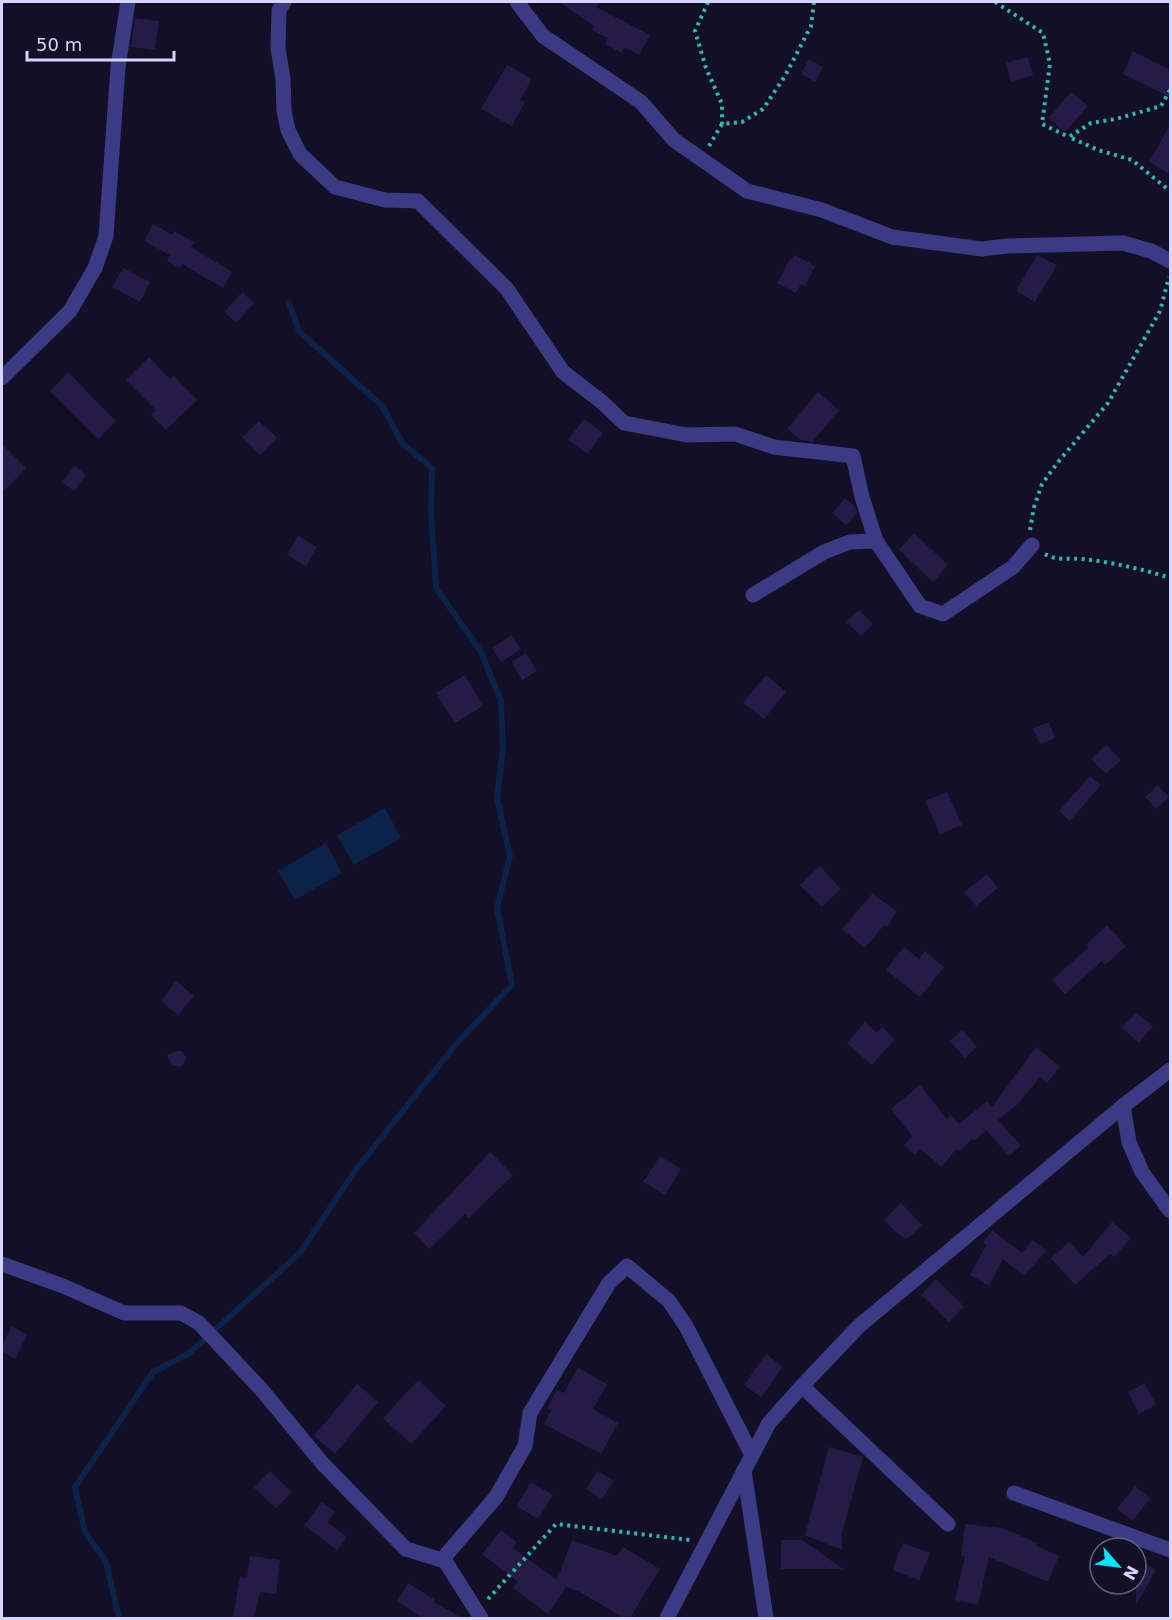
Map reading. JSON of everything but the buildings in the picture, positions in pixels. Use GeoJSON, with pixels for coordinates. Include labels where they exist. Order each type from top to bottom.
{"type":"FeatureCollection","features":[{"type":"Feature","properties":{"kind":"street"},"geometry":{"type":"LineString","coordinates":[[2,378],[69,311],[95,268],[106,236],[117,78],[128,2]]}},
{"type":"Feature","properties":{"kind":"street"},"geometry":{"type":"LineString","coordinates":[[284,2],[279,10],[278,48],[283,79],[284,111],[288,130],[300,153],[335,187],[385,200],[418,201],[507,289],[563,372],[602,402],[624,423],[687,435],[735,434],[774,447],[853,456],[862,497],[876,541],[920,606],[943,614],[1013,567],[1032,545]]}},
{"type":"Feature","properties":{"kind":"street"},"geometry":{"type":"LineString","coordinates":[[517,2],[543,36],[641,102],[674,141],[747,191],[822,210],[892,237],[982,249],[1007,246],[1123,243],[1150,251],[1170,261]]}},
{"type":"Feature","properties":{"kind":"street"},"geometry":{"type":"LineString","coordinates":[[753,595],[824,552],[850,542],[876,541]]}},
{"type":"Feature","properties":{"kind":"street"},"geometry":{"type":"LineString","coordinates":[[668,1618],[769,1424],[802,1386],[859,1326],[1123,1106],[1170,1070]]}},
{"type":"Feature","properties":{"kind":"street"},"geometry":{"type":"LineString","coordinates":[[1123,1106],[1130,1142],[1142,1172],[1170,1211]]}},
{"type":"Feature","properties":{"kind":"street"},"geometry":{"type":"LineString","coordinates":[[2,1264],[63,1286],[124,1313],[181,1313],[199,1323],[261,1389],[323,1464],[406,1549],[445,1561],[479,1615]]}},
{"type":"Feature","properties":{"kind":"street"},"geometry":{"type":"LineString","coordinates":[[445,1561],[446,1555],[496,1497],[525,1446],[530,1413],[609,1283],[627,1266],[669,1301],[686,1326],[752,1455]]}},
{"type":"Feature","properties":{"kind":"street"},"geometry":{"type":"LineString","coordinates":[[802,1386],[948,1524]]}},
{"type":"Feature","properties":{"kind":"street"},"geometry":{"type":"LineString","coordinates":[[744,1470],[766,1618]]}},
{"type":"Feature","properties":{"kind":"street"},"geometry":{"type":"LineString","coordinates":[[1014,1493],[1170,1550]]}},
{"type":"Feature","properties":{"kind":"path"},"geometry":{"type":"LineString","coordinates":[[701,159],[722,124],[722,104],[706,68],[695,31],[708,2]]}},
{"type":"Feature","properties":{"kind":"path"},"geometry":{"type":"LineString","coordinates":[[722,124],[742,122],[762,109],[785,76],[811,26],[814,2]]}},
{"type":"Feature","properties":{"kind":"path"},"geometry":{"type":"LineString","coordinates":[[995,2],[1043,33],[1050,64],[1042,124],[1098,150],[1132,160],[1170,191]]}},
{"type":"Feature","properties":{"kind":"path"},"geometry":{"type":"LineString","coordinates":[[1069,137],[1091,123],[1161,106],[1170,90]]}},
{"type":"Feature","properties":{"kind":"path"},"geometry":{"type":"LineString","coordinates":[[1170,270],[1160,310],[1108,403],[1042,484],[1034,507],[1030,533],[1032,545],[1053,559],[1082,559],[1170,578]]}},
{"type":"Feature","properties":{"kind":"path"},"geometry":{"type":"LineString","coordinates":[[479,1615],[556,1524],[708,1542]]}},
{"type":"Feature","properties":{"kind":"water"},"geometry":{"type":"Polygon","coordinates":[[[385,808],[401,838],[354,865],[337,835],[385,808]]]}},
{"type":"Feature","properties":{"kind":"water"},"geometry":{"type":"Polygon","coordinates":[[[326,843],[342,873],[295,900],[278,871],[326,843]]]}},
{"type":"Feature","properties":{"kind":"waterway"},"geometry":{"type":"LineString","coordinates":[[119,1618],[106,1562],[85,1532],[75,1487],[153,1372],[188,1354],[299,1254],[355,1171],[457,1043],[512,985],[497,908],[510,856],[497,798],[503,749],[501,701],[481,652],[436,588],[431,513],[432,468],[403,444],[382,406],[299,331],[289,303]]}}]}
